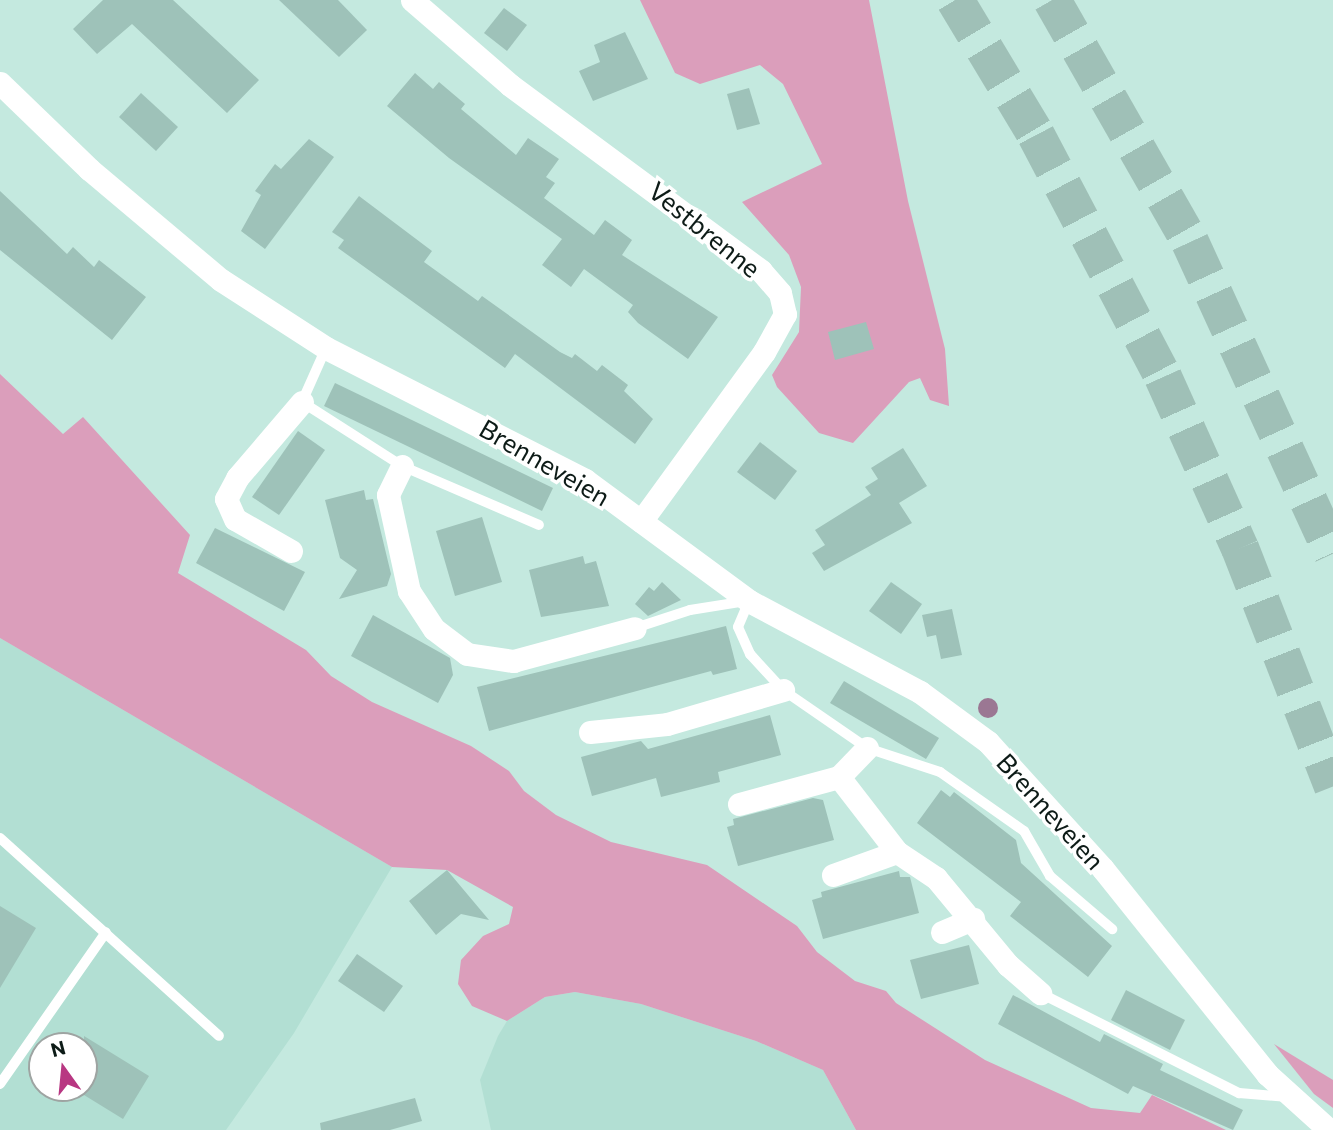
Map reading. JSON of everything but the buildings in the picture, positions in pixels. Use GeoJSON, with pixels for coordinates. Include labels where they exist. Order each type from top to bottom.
{"type":"FeatureCollection","features":[{"type":"Feature","properties":{"kind":"street","name":"Vestbrenne"},"geometry":{"type":"LineString","coordinates":[[412,0],[510,85],[761,271],[780,293],[785,314],[764,352],[641,521]]}},
{"type":"Feature","properties":{"kind":"street","name":"Brenneveien"},"geometry":{"type":"LineString","coordinates":[[0,83],[161,232],[221,279],[326,348],[534,450],[641,521],[749,601],[920,692],[988,742],[1103,869],[1288,1097],[1329,1130]]}},
{"type":"Feature","properties":{"kind":"street"},"geometry":{"type":"LineString","coordinates":[[291,551],[235,519],[226,499],[237,478],[302,401]]}},
{"type":"Feature","properties":{"kind":"street"},"geometry":{"type":"LineString","coordinates":[[402,466],[388,495],[409,590],[427,621],[467,654],[513,661],[635,628]]}},
{"type":"Feature","properties":{"kind":"street"},"geometry":{"type":"LineString","coordinates":[[590,732],[667,724],[783,690]]}},
{"type":"Feature","properties":{"kind":"street"},"geometry":{"type":"LineString","coordinates":[[739,804],[839,777],[867,748]]}},
{"type":"Feature","properties":{"kind":"street"},"geometry":{"type":"LineString","coordinates":[[839,777],[897,852],[936,878],[973,919],[1008,965],[1040,993]]}},
{"type":"Feature","properties":{"kind":"street"},"geometry":{"type":"LineString","coordinates":[[834,875],[897,852]]}},
{"type":"Feature","properties":{"kind":"street"},"geometry":{"type":"LineString","coordinates":[[942,932],[973,919]]}},
{"type":"Feature","properties":{"kind":"lane"},"geometry":{"type":"LineString","coordinates":[[326,348],[302,401],[402,466],[539,525]]}},
{"type":"Feature","properties":{"kind":"lane"},"geometry":{"type":"LineString","coordinates":[[635,628],[690,610],[749,601]]}},
{"type":"Feature","properties":{"kind":"lane"},"geometry":{"type":"LineString","coordinates":[[749,601],[738,627],[750,654],[783,690],[867,748],[940,772],[1024,831],[1050,876],[1112,929]]}},
{"type":"Feature","properties":{"kind":"lane"},"geometry":{"type":"LineString","coordinates":[[0,838],[219,1036]]}},
{"type":"Feature","properties":{"kind":"lane"},"geometry":{"type":"LineString","coordinates":[[0,1084],[106,932]]}},
{"type":"Feature","properties":{"kind":"lane"},"geometry":{"type":"LineString","coordinates":[[1040,993],[1239,1093],[1288,1097]]}},
{"type":"Feature","properties":{"kind":"shaded area"},"geometry":{"type":"Polygon","coordinates":[[[640,0],[869,0],[908,201],[945,349],[949,406],[930,400],[920,378],[909,382],[853,443],[819,433],[777,387],[772,375],[799,332],[801,287],[789,255],[742,202],[822,164],[783,84],[760,65],[700,84],[675,73],[640,0]]]}},
{"type":"Feature","properties":{"kind":"shaded area"},"geometry":{"type":"Polygon","coordinates":[[[0,374],[63,434],[83,417],[190,535],[178,573],[306,650],[331,676],[372,702],[471,746],[509,771],[524,791],[556,815],[611,842],[707,865],[797,926],[817,952],[855,981],[886,991],[896,1003],[985,1060],[1091,1108],[1140,1113],[1152,1095],[1226,1130],[856,1130],[823,1070],[756,1041],[641,1004],[575,992],[545,997],[507,1021],[472,1006],[458,984],[461,960],[483,936],[509,924],[513,907],[447,870],[392,867],[0,638],[0,374]]]}},
{"type":"Feature","properties":{"kind":"shaded area"},"geometry":{"type":"Polygon","coordinates":[[[0,638],[392,867],[294,1033],[226,1130],[0,1130],[0,638]]]}},
{"type":"Feature","properties":{"kind":"shaded area"},"geometry":{"type":"Polygon","coordinates":[[[575,992],[641,1004],[756,1041],[823,1070],[856,1130],[491,1130],[480,1080],[507,1021],[545,997],[575,992]]]}},
{"type":"Feature","properties":{"kind":"shaded area"},"geometry":{"type":"Polygon","coordinates":[[[1274,1044],[1333,1080],[1333,1108],[1314,1094],[1274,1044]]]}},
{"type":"Feature","properties":{"kind":"tunnel"},"geometry":{"type":"LineString","coordinates":[[955,0],[1036,135],[1163,377],[1240,548],[1333,787]]}},
{"type":"Feature","properties":{"kind":"tunnel"},"geometry":{"type":"LineString","coordinates":[[1052,0],[1190,242],[1333,554]]}}]}
